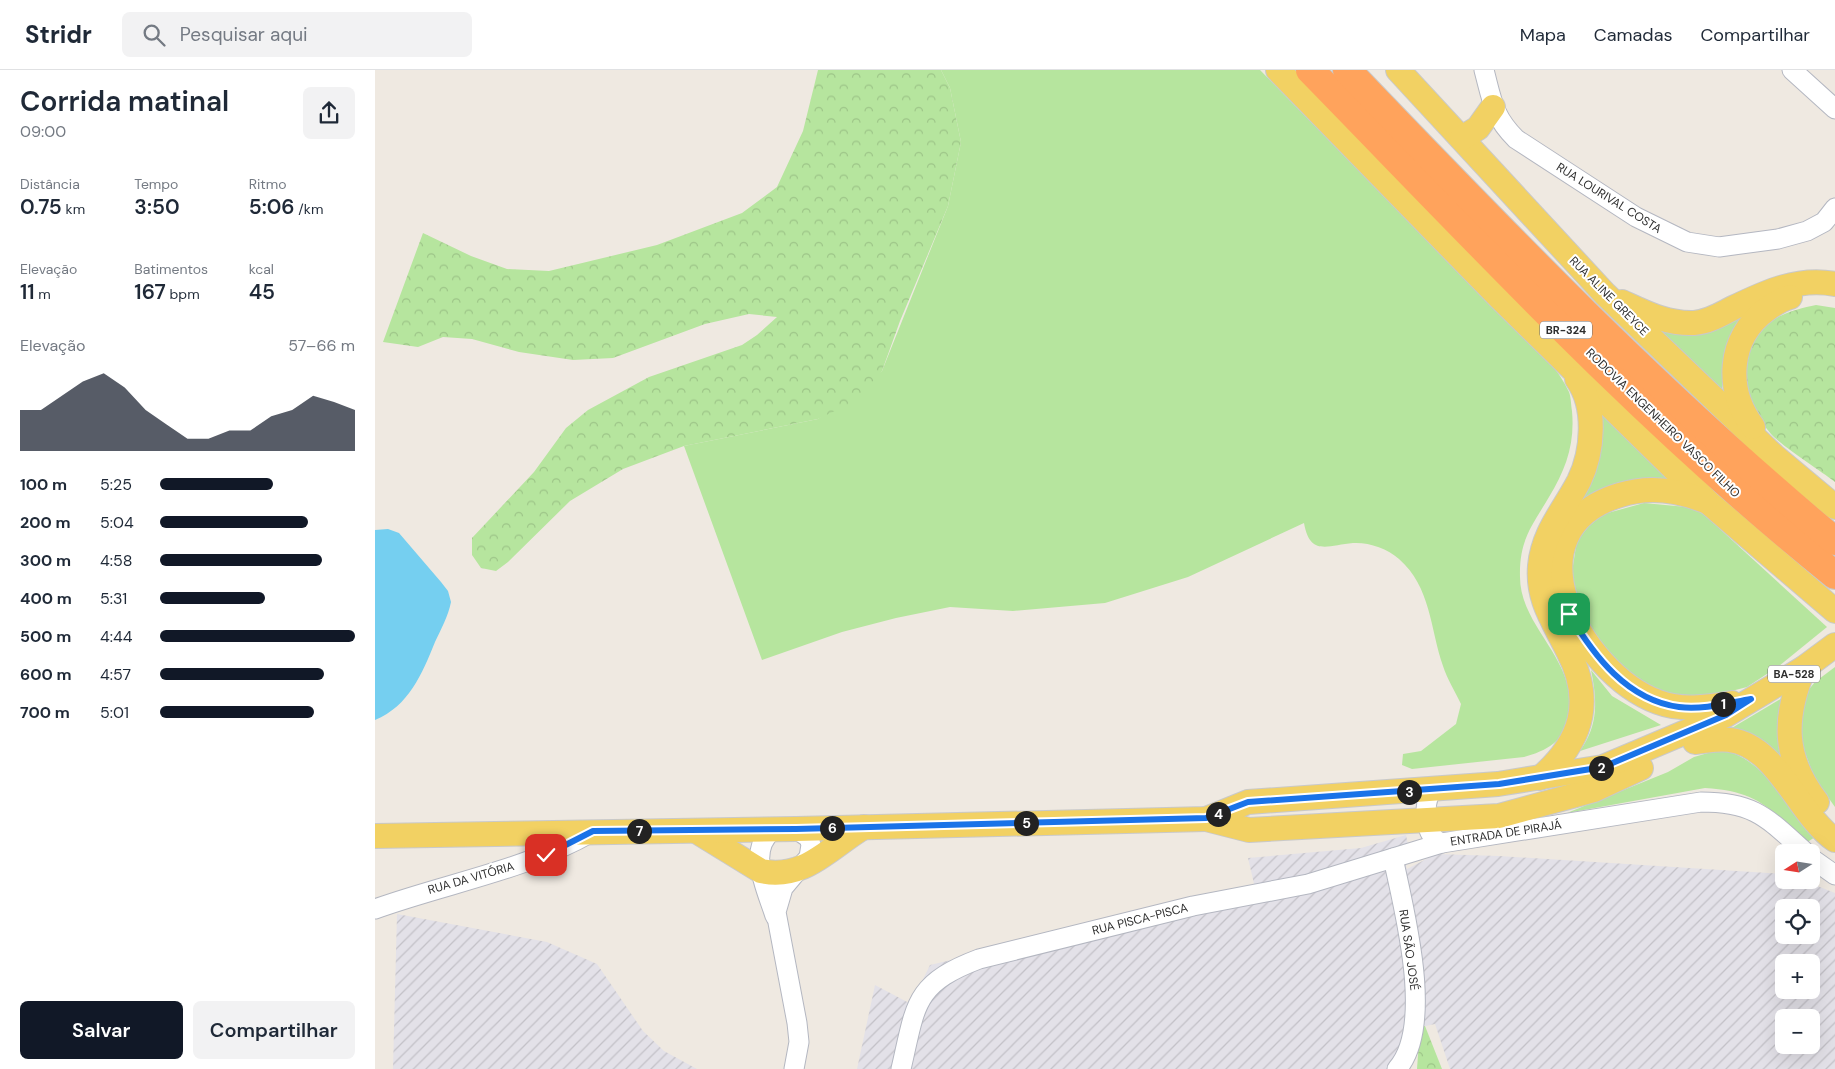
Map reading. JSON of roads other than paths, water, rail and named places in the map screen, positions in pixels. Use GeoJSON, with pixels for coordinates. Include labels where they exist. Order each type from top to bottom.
{"type":"FeatureCollection","features":[{"type":"Feature","properties":{"kind":"highway","name":"RODOVIA ENGENHEIRO VASCO FILHO"},"geometry":{"type":"LineString","coordinates":[[1310,70],[1521,286],[1656,418],[1773,525],[1835,575]]}},
{"type":"Feature","properties":{"kind":"highway","name":"RODOVIA ENGENHEIRO VASCO FILHO"},"geometry":{"type":"LineString","coordinates":[[1347,70],[1446,173],[1618,346],[1718,439],[1835,541]]}},
{"type":"Feature","properties":{"kind":"main road"},"geometry":{"type":"LineString","coordinates":[[1278,70],[1498,296],[1709,503],[1835,611]]}},
{"type":"Feature","properties":{"kind":"main road","name":"RUA ALINE GREYCE"},"geometry":{"type":"LineString","coordinates":[[1398,70],[1605,294],[1775,456],[1835,506]]}},
{"type":"Feature","properties":{"kind":"main road"},"geometry":{"type":"LineString","coordinates":[[1461,138],[1478,128],[1493,107]]}},
{"type":"Feature","properties":{"kind":"main road"},"geometry":{"type":"LineString","coordinates":[[1605,294],[1660,320],[1696,323],[1715,318],[1787,285],[1808,282],[1835,284]]}},
{"type":"Feature","properties":{"kind":"main road"},"geometry":{"type":"LineString","coordinates":[[1775,456],[1749,422],[1740,404],[1735,388],[1735,353],[1749,324],[1784,298],[1804,294],[1835,297]]}},
{"type":"Feature","properties":{"kind":"main road"},"geometry":{"type":"LineString","coordinates":[[1540,778],[1557,764],[1568,749],[1580,722],[1581,707],[1581,692],[1575,664],[1545,608],[1539,580],[1546,539],[1579,480],[1588,451],[1590,434],[1590,414],[1587,399],[1580,383],[1559,355]]}},
{"type":"Feature","properties":{"kind":"main road"},"geometry":{"type":"LineString","coordinates":[[1709,503],[1675,492],[1653,490],[1629,492],[1598,504],[1579,518],[1565,543],[1560,579],[1563,597],[1569,614],[1605,666],[1641,694],[1679,707],[1701,708],[1751,699]]}},
{"type":"Feature","properties":{"kind":"main road","name":"BA-528"},"geometry":{"type":"LineString","coordinates":[[375,836],[593,831],[785,830],[1206,818],[1248,802],[1432,790],[1540,778],[1603,767],[1726,715],[1804,668],[1835,645]]}},
{"type":"Feature","properties":{"kind":"main road"},"geometry":{"type":"LineString","coordinates":[[1804,668],[1789,714],[1791,748],[1796,767],[1807,789],[1835,821]]}},
{"type":"Feature","properties":{"kind":"main road"},"geometry":{"type":"LineString","coordinates":[[1206,818],[1249,830],[1499,816],[1594,790],[1695,742],[1726,715]]}},
{"type":"Feature","properties":{"kind":"main road"},"geometry":{"type":"LineString","coordinates":[[1695,742],[1731,740],[1755,751],[1769,762],[1807,812],[1826,834],[1835,840]]}},
{"type":"Feature","properties":{"kind":"main road"},"geometry":{"type":"LineString","coordinates":[[694,830],[761,871],[777,873],[799,869],[824,857],[846,838],[864,827]]}},
{"type":"Feature","properties":{"kind":"street","name":"RUA LOURIVAL COSTA"},"geometry":{"type":"LineString","coordinates":[[1484,70],[1493,107],[1502,125],[1516,139],[1636,217],[1687,242],[1719,247],[1778,239],[1807,231],[1824,222],[1835,208]]}},
{"type":"Feature","properties":{"kind":"street"},"geometry":{"type":"LineString","coordinates":[[1792,70],[1835,109]]}},
{"type":"Feature","properties":{"kind":"street"},"geometry":{"type":"LineString","coordinates":[[1428,821],[1427,799],[1432,790]]}},
{"type":"Feature","properties":{"kind":"street","name":"ENTRADA DE PIRAJÁ"},"geometry":{"type":"LineString","coordinates":[[1428,821],[1432,838],[1442,842],[1701,802],[1724,802],[1741,805],[1769,819],[1796,844]]}},
{"type":"Feature","properties":{"kind":"street"},"geometry":{"type":"LineString","coordinates":[[778,925],[761,871],[759,857],[761,842],[785,830],[804,833],[811,845],[809,857],[783,888],[776,912],[799,1042],[793,1069]]}},
{"type":"Feature","properties":{"kind":"street","name":"RUA DA VITÓRIA"},"geometry":{"type":"LineString","coordinates":[[375,909],[420,892],[546,855],[593,831]]}},
{"type":"Feature","properties":{"kind":"street","name":"RUA PISCA-PISCA"},"geometry":{"type":"LineString","coordinates":[[901,1069],[920,1001],[927,988],[953,968],[979,959],[1193,906],[1307,884],[1442,842]]}},
{"type":"Feature","properties":{"kind":"street","name":"RUA SÃO JOSÉ"},"geometry":{"type":"LineString","coordinates":[[1393,858],[1414,972],[1416,1002],[1409,1049],[1397,1069]]}},
{"type":"Feature","properties":{"kind":"street"},"geometry":{"type":"LineString","coordinates":[[1820,864],[1835,875]]}},
{"type":"Feature","properties":{"kind":"water"},"geometry":{"type":"Polygon","coordinates":[[[388,529],[399,533],[448,591],[451,602],[425,666],[413,688],[397,706],[375,720],[375,530],[388,529]]]}}]}
